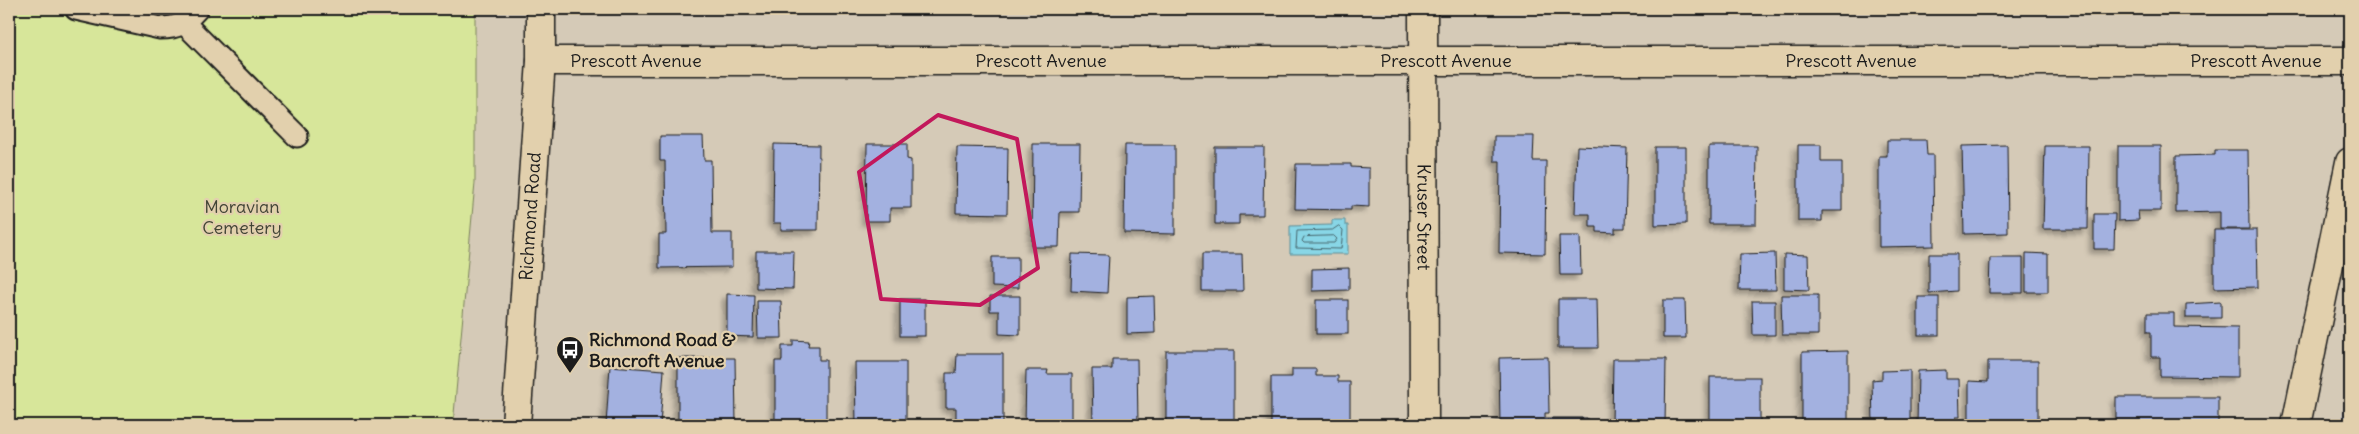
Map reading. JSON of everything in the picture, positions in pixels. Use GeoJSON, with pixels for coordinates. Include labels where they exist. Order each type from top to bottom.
{"type":"FeatureCollection","features":[{"type":"Feature","properties":{"kind":"street","name":"Richmond Road"},"geometry":{"type":"LineString","coordinates":[[516,425],[541,60],[541,9]]}},
{"type":"Feature","properties":{"kind":"street","name":"Kruser Street"},"geometry":{"type":"LineString","coordinates":[[1424,9],[1424,425]]}},
{"type":"Feature","properties":{"kind":"street","name":"Prescott Avenue"},"geometry":{"type":"LineString","coordinates":[[541,60],[2350,61]]}},
{"type":"Feature","properties":{"kind":"street"},"geometry":{"type":"LineString","coordinates":[[2296,425],[2350,162]]}},
{"type":"Feature","properties":{"kind":"lane"},"geometry":{"type":"LineString","coordinates":[[76,9],[160,28],[173,28],[190,16],[296,136]]}},
{"type":"Feature","properties":{"kind":"highlighted area"},"geometry":{"type":"Polygon","coordinates":[[[938,115],[1017,139],[1038,268],[980,305],[881,299],[859,172],[938,115]]]}},
{"type":"Feature","properties":{"kind":"shaded area"},"geometry":{"type":"Polygon","coordinates":[[[2350,376],[2350,425],[2340,425],[2350,376]]]}},
{"type":"Feature","properties":{"kind":"green space","name":"Moravian Cemetery"},"geometry":{"type":"Polygon","coordinates":[[[9,9],[475,9],[475,183],[453,425],[9,425],[9,9]]]}},
{"type":"Feature","properties":{"kind":"water"},"geometry":{"type":"Polygon","coordinates":[[[1332,220],[1345,220],[1345,225],[1348,225],[1348,254],[1290,254],[1290,226],[1332,225],[1332,220]]]}},
{"type":"Feature","properties":{"kind":"building"},"geometry":{"type":"Polygon","coordinates":[[[660,136],[703,136],[704,160],[711,160],[712,233],[732,233],[732,267],[659,268],[659,234],[666,234],[665,161],[660,161],[660,136]]]}},
{"type":"Feature","properties":{"kind":"building"},"geometry":{"type":"Polygon","coordinates":[[[1494,136],[1534,136],[1533,161],[1546,161],[1545,254],[1499,253],[1500,161],[1494,161],[1494,136]]]}},
{"type":"Feature","properties":{"kind":"building"},"geometry":{"type":"Polygon","coordinates":[[[1887,140],[1926,140],[1927,155],[1933,155],[1934,246],[1879,247],[1879,156],[1887,156],[1887,140]]]}},
{"type":"Feature","properties":{"kind":"building"},"geometry":{"type":"Polygon","coordinates":[[[774,144],[819,145],[818,230],[781,230],[781,223],[773,223],[774,144]]]}},
{"type":"Feature","properties":{"kind":"building"},"geometry":{"type":"Polygon","coordinates":[[[867,144],[907,144],[907,159],[911,160],[911,208],[890,208],[890,221],[866,221],[867,144]]]}},
{"type":"Feature","properties":{"kind":"building"},"geometry":{"type":"Polygon","coordinates":[[[1033,144],[1080,144],[1079,212],[1060,212],[1059,247],[1032,247],[1033,144]]]}},
{"type":"Feature","properties":{"kind":"building"},"geometry":{"type":"Polygon","coordinates":[[[1125,145],[1175,145],[1175,234],[1124,233],[1125,145]]]}},
{"type":"Feature","properties":{"kind":"building"},"geometry":{"type":"Polygon","coordinates":[[[1798,145],[1821,145],[1821,162],[1842,162],[1842,211],[1822,211],[1822,221],[1798,221],[1798,145]]]}},
{"type":"Feature","properties":{"kind":"building"},"geometry":{"type":"Polygon","coordinates":[[[2007,145],[2008,233],[1964,234],[1962,146],[2007,145]]]}},
{"type":"Feature","properties":{"kind":"building"},"geometry":{"type":"Polygon","coordinates":[[[1577,146],[1627,148],[1625,228],[1615,228],[1615,233],[1597,232],[1597,227],[1590,227],[1590,214],[1575,214],[1577,146]]]}},
{"type":"Feature","properties":{"kind":"building"},"geometry":{"type":"Polygon","coordinates":[[[1709,146],[1757,146],[1756,224],[1709,224],[1709,146]]]}},
{"type":"Feature","properties":{"kind":"building"},"geometry":{"type":"Polygon","coordinates":[[[2045,146],[2089,146],[2088,229],[2043,229],[2045,146]]]}},
{"type":"Feature","properties":{"kind":"building"},"geometry":{"type":"Polygon","coordinates":[[[2118,146],[2161,146],[2161,211],[2138,211],[2139,220],[2118,221],[2118,146]]]}},
{"type":"Feature","properties":{"kind":"building"},"geometry":{"type":"Polygon","coordinates":[[[957,147],[1008,148],[1007,214],[956,213],[957,147]]]}},
{"type":"Feature","properties":{"kind":"building"},"geometry":{"type":"Polygon","coordinates":[[[1215,147],[1264,147],[1263,215],[1239,215],[1239,224],[1215,224],[1215,147]]]}},
{"type":"Feature","properties":{"kind":"building"},"geometry":{"type":"Polygon","coordinates":[[[1655,147],[1686,147],[1686,224],[1655,225],[1655,147]]]}},
{"type":"Feature","properties":{"kind":"building"},"geometry":{"type":"Polygon","coordinates":[[[2215,150],[2248,150],[2249,229],[2220,229],[2220,212],[2176,213],[2176,156],[2215,155],[2215,150]]]}},
{"type":"Feature","properties":{"kind":"building"},"geometry":{"type":"Polygon","coordinates":[[[1296,164],[1351,164],[1351,167],[1369,168],[1369,207],[1351,206],[1351,210],[1295,209],[1296,164]]]}},
{"type":"Feature","properties":{"kind":"building"},"geometry":{"type":"Polygon","coordinates":[[[2094,214],[2115,214],[2114,249],[2094,249],[2094,214]]]}},
{"type":"Feature","properties":{"kind":"building"},"geometry":{"type":"Polygon","coordinates":[[[2214,230],[2257,230],[2258,287],[2214,288],[2214,230]]]}},
{"type":"Feature","properties":{"kind":"building"},"geometry":{"type":"Polygon","coordinates":[[[1559,236],[1580,236],[1581,275],[1560,275],[1559,236]]]}},
{"type":"Feature","properties":{"kind":"building"},"geometry":{"type":"Polygon","coordinates":[[[756,251],[794,251],[793,289],[756,288],[756,251]]]}},
{"type":"Feature","properties":{"kind":"building"},"geometry":{"type":"Polygon","coordinates":[[[1775,253],[1776,290],[1739,290],[1740,254],[1775,253]]]}},
{"type":"Feature","properties":{"kind":"building"},"geometry":{"type":"Polygon","coordinates":[[[2026,253],[2048,254],[2048,292],[2026,292],[2026,253]]]}},
{"type":"Feature","properties":{"kind":"building"},"geometry":{"type":"Polygon","coordinates":[[[1072,254],[1109,255],[1107,293],[1071,291],[1072,254]]]}},
{"type":"Feature","properties":{"kind":"building"},"geometry":{"type":"Polygon","coordinates":[[[1202,254],[1242,254],[1243,291],[1202,291],[1202,254]]]}},
{"type":"Feature","properties":{"kind":"building"},"geometry":{"type":"Polygon","coordinates":[[[1784,254],[1808,255],[1809,290],[1784,289],[1784,254]]]}},
{"type":"Feature","properties":{"kind":"building"},"geometry":{"type":"Polygon","coordinates":[[[1929,254],[1957,254],[1957,291],[1929,293],[1929,254]]]}},
{"type":"Feature","properties":{"kind":"building"},"geometry":{"type":"Polygon","coordinates":[[[992,257],[1018,257],[1018,288],[992,287],[992,257]]]}},
{"type":"Feature","properties":{"kind":"building"},"geometry":{"type":"Polygon","coordinates":[[[1990,258],[2023,258],[2023,293],[1989,293],[1990,258]]]}},
{"type":"Feature","properties":{"kind":"building"},"geometry":{"type":"Polygon","coordinates":[[[1349,268],[1349,290],[1312,291],[1312,269],[1349,268]]]}},
{"type":"Feature","properties":{"kind":"building"},"geometry":{"type":"Polygon","coordinates":[[[727,294],[754,295],[753,337],[727,336],[727,294]]]}},
{"type":"Feature","properties":{"kind":"building"},"geometry":{"type":"Polygon","coordinates":[[[1781,295],[1818,295],[1818,335],[1782,335],[1781,295]]]}},
{"type":"Feature","properties":{"kind":"building"},"geometry":{"type":"Polygon","coordinates":[[[990,296],[1020,296],[1020,335],[999,334],[999,311],[990,311],[990,296]]]}},
{"type":"Feature","properties":{"kind":"building"},"geometry":{"type":"Polygon","coordinates":[[[1154,296],[1155,333],[1127,334],[1127,297],[1154,296]]]}},
{"type":"Feature","properties":{"kind":"building"},"geometry":{"type":"Polygon","coordinates":[[[1918,297],[1939,297],[1939,335],[1918,335],[1918,297]]]}},
{"type":"Feature","properties":{"kind":"building"},"geometry":{"type":"Polygon","coordinates":[[[900,299],[925,299],[925,336],[900,336],[900,299]]]}},
{"type":"Feature","properties":{"kind":"building"},"geometry":{"type":"Polygon","coordinates":[[[1558,299],[1597,299],[1598,348],[1558,348],[1558,299]]]}},
{"type":"Feature","properties":{"kind":"building"},"geometry":{"type":"Polygon","coordinates":[[[1316,300],[1348,300],[1348,334],[1316,334],[1316,300]]]}},
{"type":"Feature","properties":{"kind":"building"},"geometry":{"type":"Polygon","coordinates":[[[1663,300],[1685,300],[1686,338],[1663,338],[1663,300]]]}},
{"type":"Feature","properties":{"kind":"building"},"geometry":{"type":"Polygon","coordinates":[[[757,301],[781,301],[782,338],[758,338],[757,301]]]}},
{"type":"Feature","properties":{"kind":"building"},"geometry":{"type":"Polygon","coordinates":[[[1752,301],[1775,301],[1775,335],[1753,335],[1752,301]]]}},
{"type":"Feature","properties":{"kind":"building"},"geometry":{"type":"Polygon","coordinates":[[[2221,302],[2221,318],[2186,318],[2186,304],[2221,302]]]}},
{"type":"Feature","properties":{"kind":"building"},"geometry":{"type":"Polygon","coordinates":[[[2147,313],[2174,313],[2174,327],[2238,328],[2238,377],[2160,376],[2160,357],[2151,357],[2151,332],[2147,332],[2147,313]]]}},
{"type":"Feature","properties":{"kind":"building"},"geometry":{"type":"Polygon","coordinates":[[[793,340],[809,341],[808,346],[819,346],[819,360],[826,360],[826,425],[775,425],[775,361],[782,361],[782,346],[793,346],[793,340]]]}},
{"type":"Feature","properties":{"kind":"building"},"geometry":{"type":"Polygon","coordinates":[[[1166,351],[1234,351],[1234,425],[1166,425],[1166,351]]]}},
{"type":"Feature","properties":{"kind":"building"},"geometry":{"type":"Polygon","coordinates":[[[1848,351],[1848,425],[1802,425],[1802,352],[1848,351]]]}},
{"type":"Feature","properties":{"kind":"building"},"geometry":{"type":"Polygon","coordinates":[[[957,354],[1003,354],[1003,425],[956,425],[956,408],[946,408],[946,373],[956,373],[957,354]]]}},
{"type":"Feature","properties":{"kind":"building"},"geometry":{"type":"Polygon","coordinates":[[[1548,357],[1549,413],[1545,413],[1545,418],[1587,418],[1587,425],[1500,425],[1499,358],[1548,357]]]}},
{"type":"Feature","properties":{"kind":"building"},"geometry":{"type":"Polygon","coordinates":[[[678,358],[735,358],[736,425],[678,425],[678,358]]]}},
{"type":"Feature","properties":{"kind":"building"},"geometry":{"type":"Polygon","coordinates":[[[1112,359],[1137,359],[1138,425],[1093,425],[1092,369],[1112,369],[1112,359]]]}},
{"type":"Feature","properties":{"kind":"building"},"geometry":{"type":"Polygon","coordinates":[[[1613,359],[1666,359],[1665,425],[1612,425],[1613,359]]]}},
{"type":"Feature","properties":{"kind":"building"},"geometry":{"type":"Polygon","coordinates":[[[1988,361],[2038,361],[2038,425],[1969,425],[1969,381],[1988,382],[1988,361]]]}},
{"type":"Feature","properties":{"kind":"building"},"geometry":{"type":"Polygon","coordinates":[[[855,362],[906,362],[906,425],[856,425],[855,362]]]}},
{"type":"Feature","properties":{"kind":"building"},"geometry":{"type":"Polygon","coordinates":[[[610,366],[664,370],[660,425],[606,425],[610,366]]]}},
{"type":"Feature","properties":{"kind":"building"},"geometry":{"type":"Polygon","coordinates":[[[1292,369],[1316,369],[1316,376],[1338,376],[1338,382],[1350,382],[1350,425],[1271,425],[1271,377],[1292,377],[1292,369]]]}},
{"type":"Feature","properties":{"kind":"building"},"geometry":{"type":"Polygon","coordinates":[[[1026,370],[1048,370],[1047,374],[1072,374],[1072,425],[1025,425],[1026,370]]]}},
{"type":"Feature","properties":{"kind":"building"},"geometry":{"type":"Polygon","coordinates":[[[1910,370],[1910,425],[1873,425],[1872,380],[1882,379],[1882,371],[1910,370]]]}},
{"type":"Feature","properties":{"kind":"building"},"geometry":{"type":"Polygon","coordinates":[[[1946,370],[1946,379],[1959,379],[1960,417],[1956,417],[1956,425],[1917,425],[1918,371],[1946,370]]]}},
{"type":"Feature","properties":{"kind":"building"},"geometry":{"type":"Polygon","coordinates":[[[1710,377],[1760,377],[1760,425],[1710,425],[1710,377]]]}},
{"type":"Feature","properties":{"kind":"building"},"geometry":{"type":"Polygon","coordinates":[[[2116,397],[2218,397],[2218,425],[2116,425],[2116,397]]]}},
{"type":"Feature","properties":{"kind":"place","name":"Richmond Road & Bancroft Avenue"},"geometry":{"type":"Point","coordinates":[570,374]}}]}
